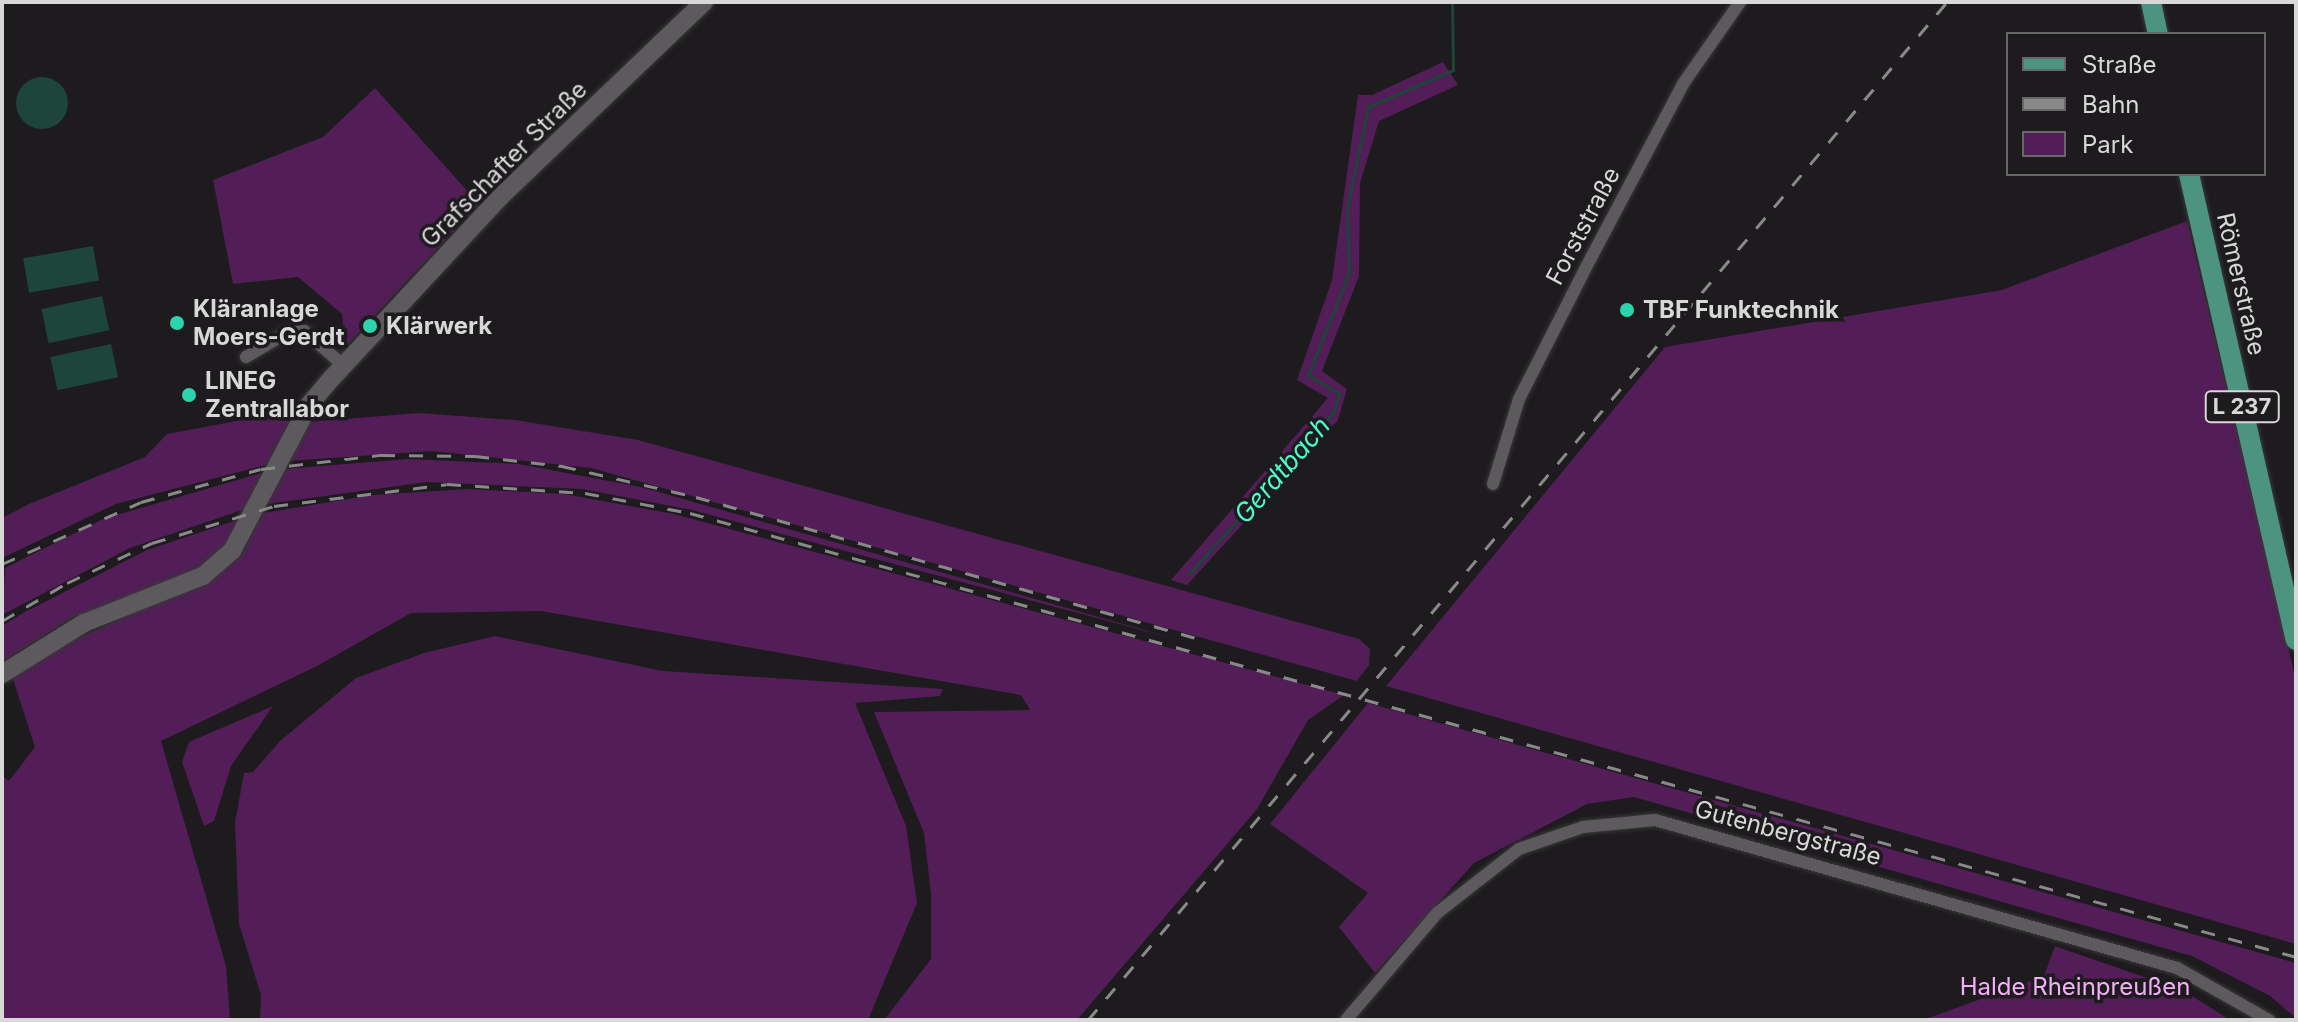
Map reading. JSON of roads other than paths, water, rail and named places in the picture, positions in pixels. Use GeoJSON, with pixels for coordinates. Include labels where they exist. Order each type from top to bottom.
{"type":"FeatureCollection","features":[{"type":"Feature","properties":{"kind":"main road","name":"Grafschafter Straße"},"geometry":{"type":"LineString","coordinates":[[2,674],[84,623],[203,576],[232,551],[309,405],[343,365],[499,198],[704,2]]}},
{"type":"Feature","properties":{"kind":"main road"},"geometry":{"type":"LineString","coordinates":[[2151,2],[2158,32]]}},
{"type":"Feature","properties":{"kind":"main road","name":"Römerstraße"},"geometry":{"type":"LineString","coordinates":[[2189,176],[2296,640]]}},
{"type":"Feature","properties":{"kind":"street","name":"Forststraße"},"geometry":{"type":"LineString","coordinates":[[1493,484],[1519,399],[1683,84],[1740,2]]}},
{"type":"Feature","properties":{"kind":"street"},"geometry":{"type":"LineString","coordinates":[[246,357],[288,332],[304,331],[343,365]]}},
{"type":"Feature","properties":{"kind":"street","name":"Gutenbergstraße"},"geometry":{"type":"LineString","coordinates":[[1346,1020],[1437,913],[1519,849],[1583,827],[1655,820],[2177,968],[2269,1020]]}},
{"type":"Feature","properties":{"kind":"waterway","name":"Gerdtbach"},"geometry":{"type":"LineString","coordinates":[[1189,574],[1333,413],[1339,394],[1308,375],[1349,273],[1347,208],[1368,107],[1453,70],[1452,2]]}},
{"type":"Feature","properties":{"kind":"railway"},"geometry":{"type":"LineString","coordinates":[[1088,1020],[1947,2]]}},
{"type":"Feature","properties":{"kind":"railway"},"geometry":{"type":"LineString","coordinates":[[2,564],[141,502],[261,469],[381,455],[475,456],[562,466],[696,497],[1203,640]]}},
{"type":"Feature","properties":{"kind":"railway"},"geometry":{"type":"LineString","coordinates":[[2,621],[67,583],[152,543],[274,506],[447,484],[585,493],[690,513],[2296,957]]}},
{"type":"Feature","properties":{"kind":"place","name":"TBF Funktechnik"},"geometry":{"type":"Point","coordinates":[1627,310]}},
{"type":"Feature","properties":{"kind":"place","name":"Kläranlage Moers-Gerdt"},"geometry":{"type":"Point","coordinates":[177,323]}},
{"type":"Feature","properties":{"kind":"place","name":"Klärwerk"},"geometry":{"type":"Point","coordinates":[370,326]}},
{"type":"Feature","properties":{"kind":"place","name":"LINEG Zentrallabor"},"geometry":{"type":"Point","coordinates":[189,395]}},
{"type":"Feature","properties":{"kind":"park label","name":"Halde Rheinpreußen"},"geometry":{"type":"Point","coordinates":[2075,987]}}]}
